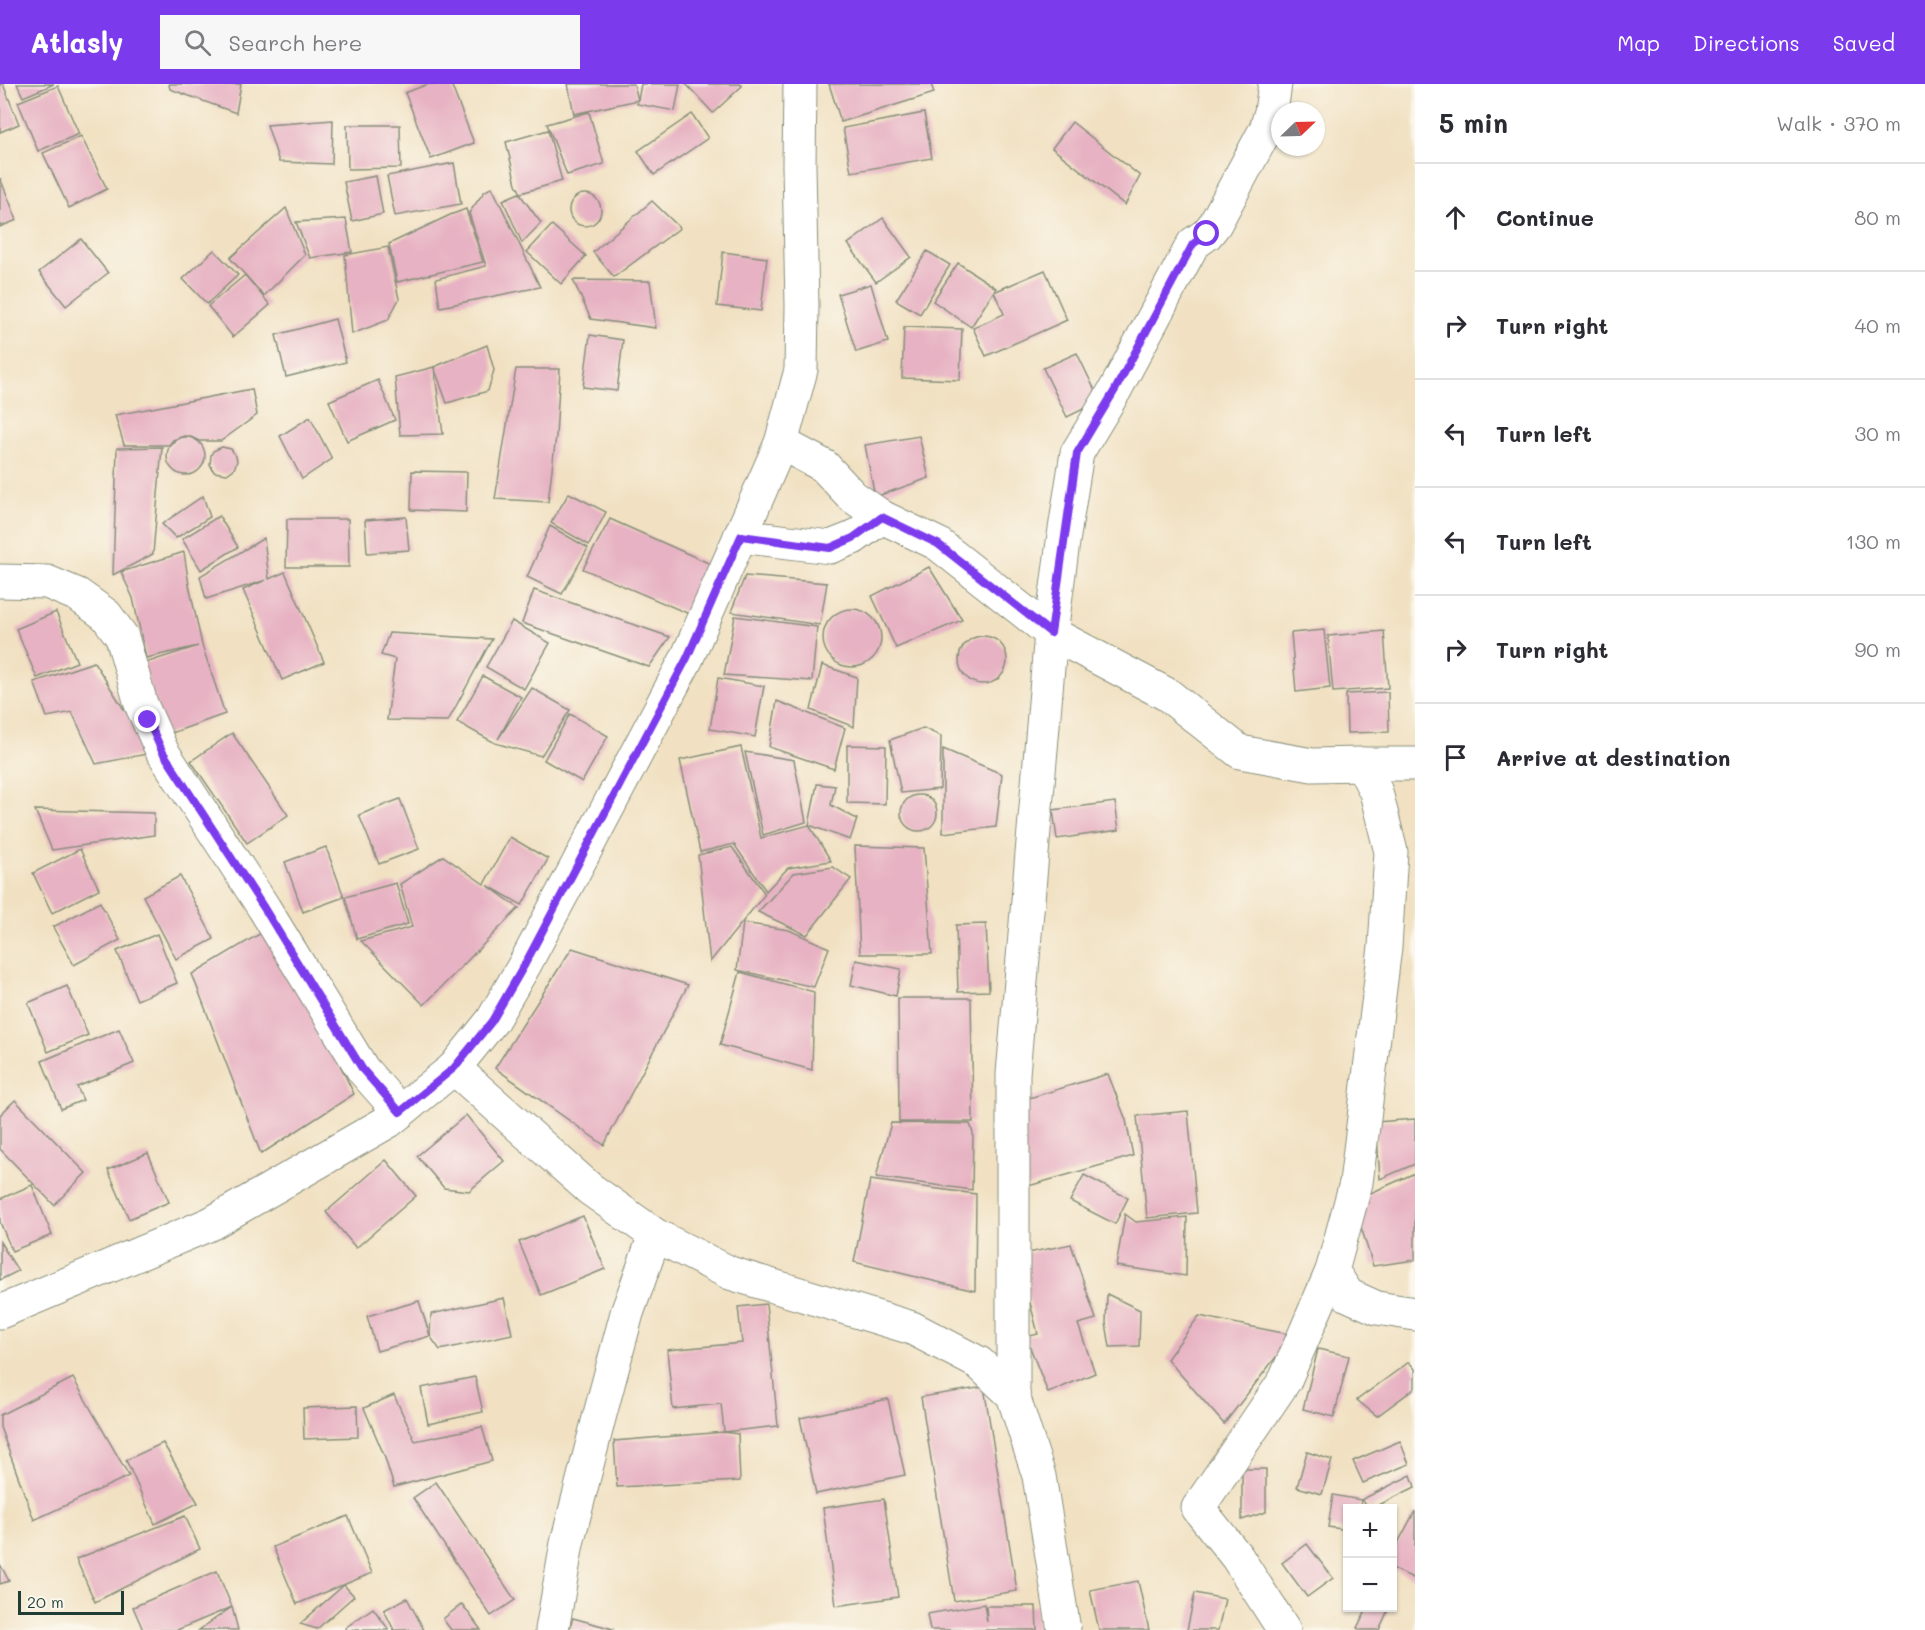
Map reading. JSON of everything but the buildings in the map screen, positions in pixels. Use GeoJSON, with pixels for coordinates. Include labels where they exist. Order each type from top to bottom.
{"type":"FeatureCollection","features":[{"type":"Feature","properties":{"kind":"street"},"geometry":{"type":"LineString","coordinates":[[0,1312],[210,1224],[389,1121],[454,1068],[492,1021],[525,964],[687,658],[781,443],[801,370],[800,84]]}},
{"type":"Feature","properties":{"kind":"street"},"geometry":{"type":"LineString","coordinates":[[1064,1630],[1039,1476],[1013,1395],[1013,1074],[1051,633],[1077,453],[1115,390],[1193,244],[1207,234],[1223,210],[1266,129],[1275,84]]}},
{"type":"Feature","properties":{"kind":"street"},"geometry":{"type":"LineString","coordinates":[[781,443],[824,466],[852,496],[882,517],[938,544],[1051,633],[1168,694],[1240,752],[1312,765],[1415,764]]}},
{"type":"Feature","properties":{"kind":"street"},"geometry":{"type":"LineString","coordinates":[[741,536],[830,548],[853,538],[882,517]]}},
{"type":"Feature","properties":{"kind":"street"},"geometry":{"type":"LineString","coordinates":[[0,581],[47,582],[78,596],[106,615],[122,637],[141,704],[162,751],[264,908],[363,1070],[400,1112]]}},
{"type":"Feature","properties":{"kind":"street"},"geometry":{"type":"LineString","coordinates":[[1284,1630],[1261,1591],[1198,1508],[1286,1380],[1332,1271],[1356,1183],[1386,936],[1391,852],[1376,792],[1362,764]]}},
{"type":"Feature","properties":{"kind":"street"},"geometry":{"type":"LineString","coordinates":[[454,1068],[590,1189],[656,1235],[730,1273],[912,1328],[979,1363],[1013,1395]]}},
{"type":"Feature","properties":{"kind":"street"},"geometry":{"type":"LineString","coordinates":[[552,1630],[567,1543],[598,1418],[627,1314],[656,1235]]}},
{"type":"Feature","properties":{"kind":"street"},"geometry":{"type":"LineString","coordinates":[[1332,1271],[1348,1295],[1377,1308],[1415,1314]]}},
{"type":"Feature","properties":{"kind":"route"},"geometry":{"type":"LineString","coordinates":[[148,720],[162,751],[264,908],[335,1027],[363,1070],[400,1112],[454,1068],[492,1021],[525,964],[687,658],[741,536],[830,548],[853,538],[882,517],[938,544],[1051,633],[1077,453],[1115,390],[1193,244],[1207,234]]}}]}
